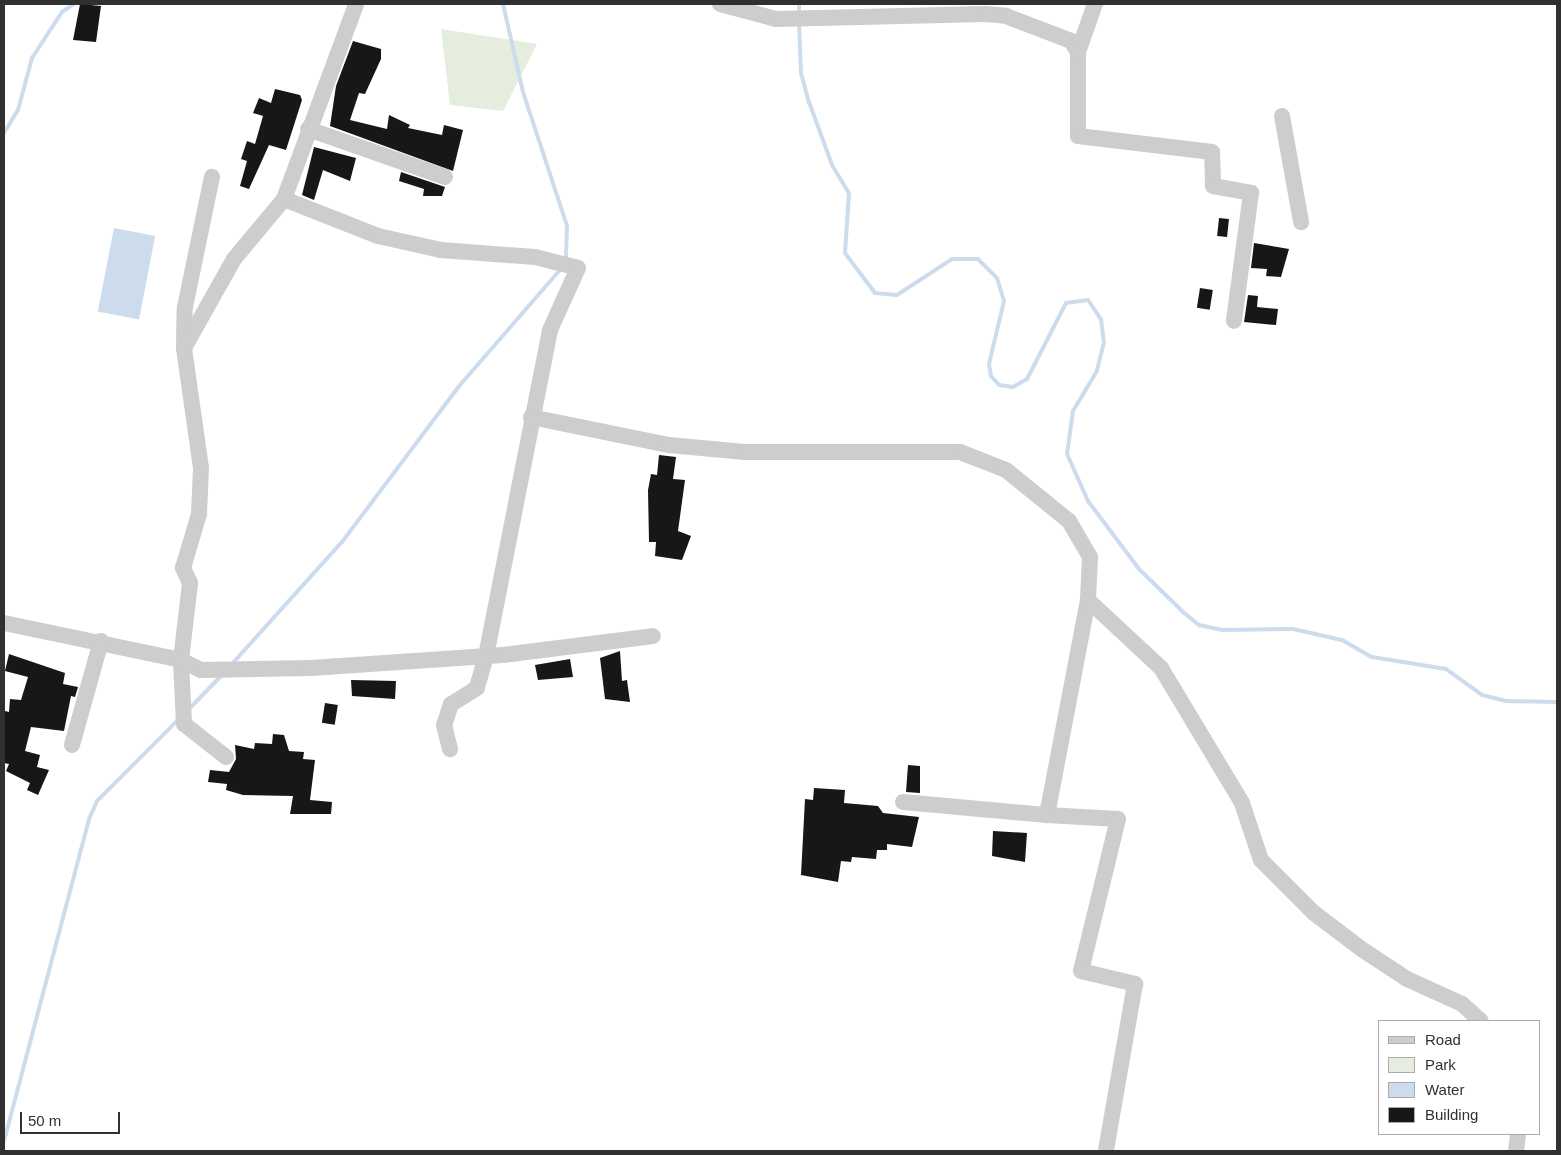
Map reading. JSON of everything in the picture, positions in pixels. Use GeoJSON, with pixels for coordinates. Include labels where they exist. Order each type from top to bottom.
{"type":"FeatureCollection","features":[{"type":"Feature","properties":{"kind":"street"},"geometry":{"type":"LineString","coordinates":[[184,348],[234,259],[284,199],[356,4]]}},
{"type":"Feature","properties":{"kind":"street"},"geometry":{"type":"LineString","coordinates":[[720,4],[785,19],[1006,16],[1063,36],[1078,52]]}},
{"type":"Feature","properties":{"kind":"street"},"geometry":{"type":"LineString","coordinates":[[1096,4],[1078,52],[1078,136],[1212,152],[1213,186],[1251,193],[1234,320]]}},
{"type":"Feature","properties":{"kind":"street"},"geometry":{"type":"LineString","coordinates":[[1282,116],[1301,222]]}},
{"type":"Feature","properties":{"kind":"street"},"geometry":{"type":"LineString","coordinates":[[308,130],[445,177]]}},
{"type":"Feature","properties":{"kind":"street"},"geometry":{"type":"LineString","coordinates":[[212,177],[185,307],[184,348],[201,468],[199,514],[183,568],[190,584],[181,660],[180,707],[184,724],[226,757]]}},
{"type":"Feature","properties":{"kind":"street"},"geometry":{"type":"LineString","coordinates":[[284,199],[378,236],[441,250],[578,268],[550,330],[531,417],[486,656],[477,688],[451,704],[444,725],[450,749]]}},
{"type":"Feature","properties":{"kind":"street"},"geometry":{"type":"LineString","coordinates":[[531,417],[669,445],[745,452],[960,452],[985,459],[1006,470],[1069,521],[1090,557],[1088,600],[1047,815]]}},
{"type":"Feature","properties":{"kind":"street"},"geometry":{"type":"LineString","coordinates":[[1088,600],[1161,668],[1242,803],[1261,860],[1314,913],[1363,950],[1408,979],[1462,1004],[1480,1020]]}},
{"type":"Feature","properties":{"kind":"street"},"geometry":{"type":"LineString","coordinates":[[4,623],[101,641],[181,660],[201,670],[226,671],[486,656],[653,636]]}},
{"type":"Feature","properties":{"kind":"street"},"geometry":{"type":"LineString","coordinates":[[72,745],[101,641]]}},
{"type":"Feature","properties":{"kind":"street"},"geometry":{"type":"LineString","coordinates":[[903,802],[1047,815],[1118,819],[1081,971],[1135,984],[1106,1151]]}},
{"type":"Feature","properties":{"kind":"street"},"geometry":{"type":"LineString","coordinates":[[1516,1151],[1518,1135]]}},
{"type":"Feature","properties":{"kind":"green space"},"geometry":{"type":"Polygon","coordinates":[[[441,29],[537,44],[503,111],[450,105],[441,29]]]}},
{"type":"Feature","properties":{"kind":"water"},"geometry":{"type":"Polygon","coordinates":[[[114,228],[155,236],[139,319],[98,311],[114,228]]]}},
{"type":"Feature","properties":{"kind":"building"},"geometry":{"type":"Polygon","coordinates":[[[80,4],[101,6],[96,42],[73,40],[80,4]]]}},
{"type":"Feature","properties":{"kind":"building"},"geometry":{"type":"Polygon","coordinates":[[[353,41],[381,49],[381,59],[365,94],[359,93],[350,120],[387,129],[389,115],[410,125],[408,128],[442,135],[444,125],[463,130],[453,171],[330,126],[336,86],[353,41]]]}},
{"type":"Feature","properties":{"kind":"building"},"geometry":{"type":"Polygon","coordinates":[[[275,89],[300,95],[302,100],[286,150],[269,145],[249,189],[240,186],[247,161],[241,159],[247,141],[255,144],[263,116],[253,113],[259,98],[271,103],[275,89]]]}},
{"type":"Feature","properties":{"kind":"building"},"geometry":{"type":"Polygon","coordinates":[[[314,147],[356,158],[350,181],[323,170],[314,200],[302,195],[314,147]]]}},
{"type":"Feature","properties":{"kind":"building"},"geometry":{"type":"Polygon","coordinates":[[[401,172],[445,187],[442,196],[423,196],[424,189],[399,181],[401,172]]]}},
{"type":"Feature","properties":{"kind":"building"},"geometry":{"type":"Polygon","coordinates":[[[1219,218],[1229,219],[1227,237],[1217,236],[1219,218]]]}},
{"type":"Feature","properties":{"kind":"building"},"geometry":{"type":"Polygon","coordinates":[[[1254,243],[1289,249],[1281,277],[1266,276],[1267,269],[1251,268],[1254,243]]]}},
{"type":"Feature","properties":{"kind":"building"},"geometry":{"type":"Polygon","coordinates":[[[1200,288],[1213,290],[1210,310],[1197,308],[1200,288]]]}},
{"type":"Feature","properties":{"kind":"building"},"geometry":{"type":"Polygon","coordinates":[[[1248,295],[1258,296],[1257,307],[1278,309],[1276,325],[1244,322],[1248,295]]]}},
{"type":"Feature","properties":{"kind":"building"},"geometry":{"type":"Polygon","coordinates":[[[659,455],[676,457],[673,479],[685,480],[678,531],[691,536],[682,560],[655,556],[656,542],[649,542],[648,490],[651,474],[657,475],[659,455]]]}},
{"type":"Feature","properties":{"kind":"building"},"geometry":{"type":"Polygon","coordinates":[[[620,651],[622,681],[627,680],[630,702],[605,699],[600,658],[620,651]]]}},
{"type":"Feature","properties":{"kind":"building"},"geometry":{"type":"Polygon","coordinates":[[[9,654],[65,673],[63,684],[78,687],[75,697],[71,696],[64,731],[31,727],[25,751],[40,755],[37,767],[49,770],[38,795],[27,790],[30,783],[6,771],[9,764],[4,763],[5,711],[9,712],[10,699],[21,700],[28,677],[5,671],[9,654]]]}},
{"type":"Feature","properties":{"kind":"building"},"geometry":{"type":"Polygon","coordinates":[[[570,659],[573,677],[538,680],[535,665],[570,659]]]}},
{"type":"Feature","properties":{"kind":"building"},"geometry":{"type":"Polygon","coordinates":[[[351,680],[396,681],[395,699],[352,696],[351,680]]]}},
{"type":"Feature","properties":{"kind":"building"},"geometry":{"type":"Polygon","coordinates":[[[325,703],[338,705],[335,725],[322,723],[325,703]]]}},
{"type":"Feature","properties":{"kind":"building"},"geometry":{"type":"Polygon","coordinates":[[[273,734],[284,735],[289,751],[304,752],[303,759],[315,760],[310,800],[332,802],[331,814],[290,814],[293,796],[243,795],[226,790],[227,784],[208,782],[210,770],[229,772],[236,759],[235,745],[254,749],[255,743],[272,744],[273,734]]]}},
{"type":"Feature","properties":{"kind":"building"},"geometry":{"type":"Polygon","coordinates":[[[908,765],[920,766],[920,793],[906,792],[908,765]]]}},
{"type":"Feature","properties":{"kind":"building"},"geometry":{"type":"Polygon","coordinates":[[[814,788],[845,790],[844,803],[878,806],[883,813],[919,817],[912,847],[887,844],[887,850],[877,850],[876,859],[852,857],[851,862],[841,861],[838,882],[801,875],[805,799],[813,800],[814,788]]]}},
{"type":"Feature","properties":{"kind":"building"},"geometry":{"type":"Polygon","coordinates":[[[993,831],[1027,833],[1025,862],[992,856],[993,831]]]}},
{"type":"Feature","properties":{"kind":"waterway"},"geometry":{"type":"LineString","coordinates":[[4,133],[18,110],[32,58],[62,12],[74,4]]}},
{"type":"Feature","properties":{"kind":"waterway"},"geometry":{"type":"LineString","coordinates":[[503,4],[523,92],[567,226],[566,261]]}},
{"type":"Feature","properties":{"kind":"waterway"},"geometry":{"type":"LineString","coordinates":[[799,4],[799,14]]}},
{"type":"Feature","properties":{"kind":"waterway"},"geometry":{"type":"LineString","coordinates":[[799,23],[801,73],[809,102],[832,165],[849,193],[845,253],[875,293],[897,295],[952,259],[978,259],[997,278],[1004,301],[989,364],[991,376],[999,385],[1013,387],[1027,379],[1066,303],[1088,300],[1101,319],[1104,342],[1097,371],[1073,411],[1067,454],[1088,501],[1139,569],[1183,612],[1199,625],[1222,630],[1293,629],[1342,640],[1372,657],[1446,669],[1482,695],[1506,701],[1557,702]]}},
{"type":"Feature","properties":{"kind":"waterway"},"geometry":{"type":"LineString","coordinates":[[232,664],[342,542],[460,385],[561,269]]}},
{"type":"Feature","properties":{"kind":"waterway"},"geometry":{"type":"LineString","coordinates":[[189,709],[222,675]]}},
{"type":"Feature","properties":{"kind":"waterway"},"geometry":{"type":"LineString","coordinates":[[4,1141],[89,819],[97,801],[178,720]]}}]}
